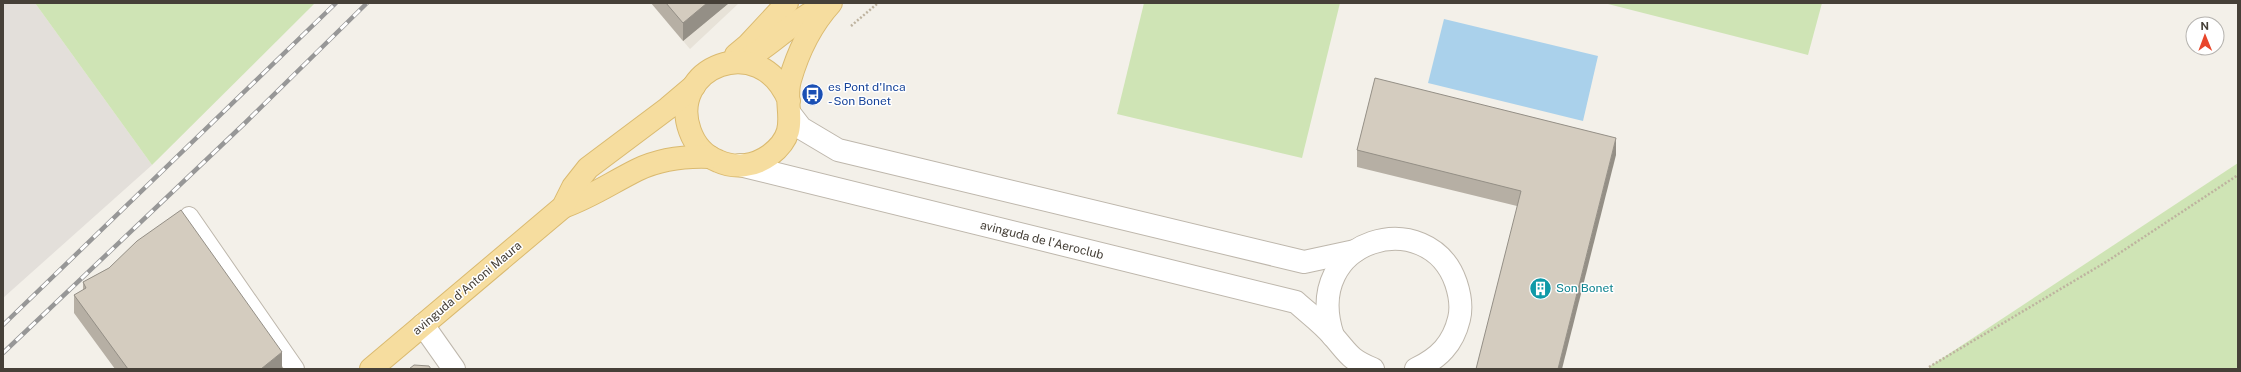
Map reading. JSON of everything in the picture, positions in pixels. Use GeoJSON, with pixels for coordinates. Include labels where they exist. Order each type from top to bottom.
{"type":"FeatureCollection","features":[{"type":"Feature","properties":{"kind":"main road"},"geometry":{"type":"LineString","coordinates":[[735,62],[748,45],[787,3]]}},
{"type":"Feature","properties":{"kind":"main road"},"geometry":{"type":"LineString","coordinates":[[830,3],[810,31],[790,81],[790,108],[787,134],[771,154],[750,164],[727,164],[710,157],[699,147],[687,124],[689,96],[701,77],[713,68],[735,62],[762,50],[793,25],[830,3]]}},
{"type":"Feature","properties":{"kind":"main road"},"geometry":{"type":"LineString","coordinates":[[735,62],[757,65],[773,75],[784,88],[790,108]]}},
{"type":"Feature","properties":{"kind":"main road","name":"avinguda d'Antoni Maura"},"geometry":{"type":"LineString","coordinates":[[371,369],[563,206],[573,187],[588,168],[668,108],[694,86]]}},
{"type":"Feature","properties":{"kind":"main road","name":"avinguda d'Antoni Maura"},"geometry":{"type":"LineString","coordinates":[[563,206],[586,199],[638,170],[661,161],[686,156],[710,157]]}},
{"type":"Feature","properties":{"kind":"street","name":"avinguda de l'Aeroclub"},"geometry":{"type":"LineString","coordinates":[[790,108],[801,128],[830,147],[853,153],[1304,262],[1355,251]]}},
{"type":"Feature","properties":{"kind":"street","name":"avinguda de l'Aeroclub"},"geometry":{"type":"LineString","coordinates":[[740,165],[1296,302],[1333,336],[1344,352],[1359,363],[1373,369]]}},
{"type":"Feature","properties":{"kind":"street","name":"avinguda de l'Aeroclub"},"geometry":{"type":"LineString","coordinates":[[1333,336],[1327,318],[1326,299],[1331,280],[1341,264],[1355,251],[1372,242],[1385,240],[1410,241],[1428,248],[1443,260],[1454,276],[1460,300],[1460,313],[1456,331],[1446,348],[1432,361],[1416,369]]}},
{"type":"Feature","properties":{"kind":"street"},"geometry":{"type":"LineString","coordinates":[[423,325],[454,369]]}},
{"type":"Feature","properties":{"kind":"lane"},"geometry":{"type":"LineString","coordinates":[[189,216],[295,369]]}},
{"type":"Feature","properties":{"kind":"path"},"geometry":{"type":"LineString","coordinates":[[847,28],[878,3]]}},
{"type":"Feature","properties":{"kind":"path"},"geometry":{"type":"LineString","coordinates":[[1929,367],[2106,262],[2238,175]]}},
{"type":"Feature","properties":{"kind":"shaded area"},"geometry":{"type":"Polygon","coordinates":[[[3,3],[35,3],[152,165],[3,298],[3,3]]]}},
{"type":"Feature","properties":{"kind":"shaded area"},"geometry":{"type":"Polygon","coordinates":[[[651,3],[739,3],[690,49],[651,3]]]}},
{"type":"Feature","properties":{"kind":"green space"},"geometry":{"type":"Polygon","coordinates":[[[35,3],[315,3],[152,165],[35,3]]]}},
{"type":"Feature","properties":{"kind":"green space"},"geometry":{"type":"Polygon","coordinates":[[[1144,3],[1340,3],[1302,158],[1117,114],[1144,3]]]}},
{"type":"Feature","properties":{"kind":"green space"},"geometry":{"type":"Polygon","coordinates":[[[1604,3],[1822,3],[1808,55],[1604,3]]]}},
{"type":"Feature","properties":{"kind":"green space"},"geometry":{"type":"Polygon","coordinates":[[[2238,163],[2238,369],[1929,369],[1929,367],[2238,163]]]}},
{"type":"Feature","properties":{"kind":"water"},"geometry":{"type":"Polygon","coordinates":[[[1444,19],[1598,56],[1583,121],[1428,83],[1444,19]]]}},
{"type":"Feature","properties":{"kind":"building"},"geometry":{"type":"Polygon","coordinates":[[[666,3],[707,3],[683,23],[666,3]]]}},
{"type":"Feature","properties":{"kind":"building","name":"Son Bonet"},"geometry":{"type":"Polygon","coordinates":[[[1375,78],[1616,138],[1558,369],[1476,369],[1521,191],[1357,150],[1375,78]]]}},
{"type":"Feature","properties":{"kind":"building"},"geometry":{"type":"Polygon","coordinates":[[[181,210],[282,352],[261,369],[128,369],[74,295],[86,288],[83,282],[109,268],[137,241],[181,210]]]}},
{"type":"Feature","properties":{"kind":"building"},"geometry":{"type":"Polygon","coordinates":[[[414,365],[429,366],[431,369],[409,369],[414,365]]]}},
{"type":"Feature","properties":{"kind":"railway"},"geometry":{"type":"LineString","coordinates":[[3,325],[336,3]]}},
{"type":"Feature","properties":{"kind":"railway"},"geometry":{"type":"LineString","coordinates":[[3,353],[245,123],[367,3]]}},
{"type":"Feature","properties":{"kind":"place","name":"es Pont d'Inca - Son Bonet"},"geometry":{"type":"Point","coordinates":[812,94]}},
{"type":"Feature","properties":{"kind":"place","name":"Son Bonet"},"geometry":{"type":"Point","coordinates":[1541,288]}}]}
